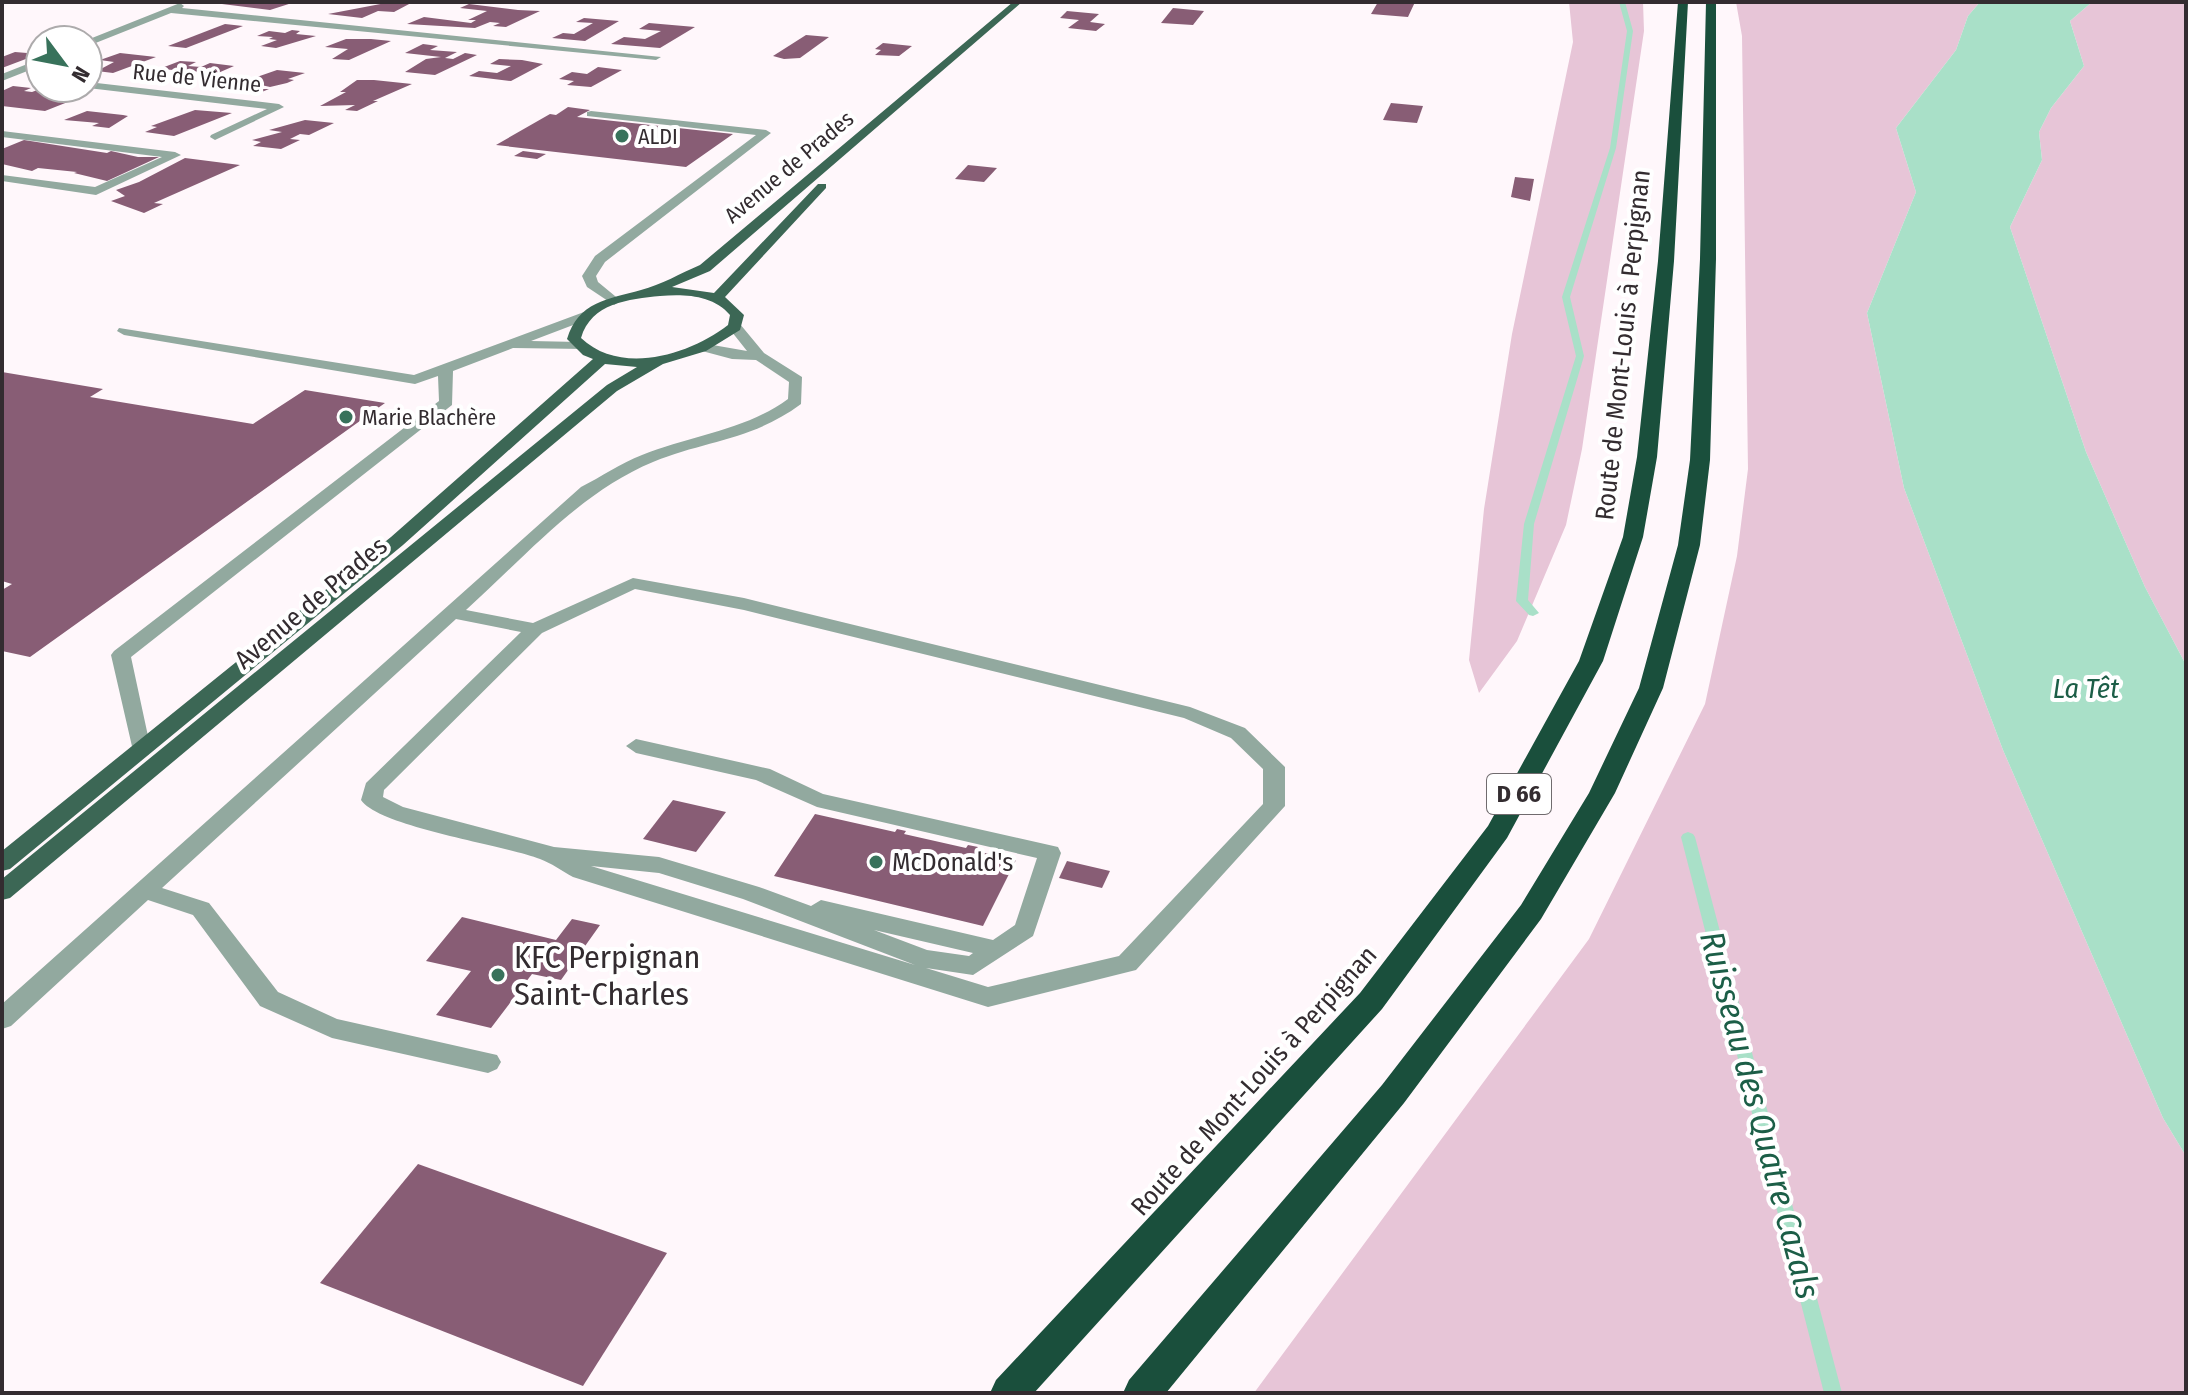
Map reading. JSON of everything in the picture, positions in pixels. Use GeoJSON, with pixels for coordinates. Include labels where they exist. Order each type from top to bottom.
{"type":"FeatureCollection","features":[{"type":"Feature","properties":{"kind":"highway","name":"Route de Mont-Louis à Perpignan"},"geometry":{"type":"LineString","coordinates":[[1009,1393],[1371,1001],[1498,831],[1591,661],[1633,537],[1647,457],[1669,215],[1683,2]]}},
{"type":"Feature","properties":{"kind":"highway","name":"D 66"},"geometry":{"type":"LineString","coordinates":[[1142,1393],[1393,1094],[1531,912],[1602,793],[1651,688],[1689,545],[1700,460],[1708,259],[1711,2]]}},
{"type":"Feature","properties":{"kind":"main road","name":"Avenue de Prades"},"geometry":{"type":"LineString","coordinates":[[647,293],[705,268],[1018,2]]}},
{"type":"Feature","properties":{"kind":"main road","name":"Avenue de Prades"},"geometry":{"type":"LineString","coordinates":[[717,297],[878,124]]}},
{"type":"Feature","properties":{"kind":"main road"},"geometry":{"type":"LineString","coordinates":[[673,291],[717,297],[731,305],[737,315],[735,327],[707,348],[659,360],[603,358],[579,346],[574,339],[575,327],[584,316],[614,301],[647,293],[673,291]]}},
{"type":"Feature","properties":{"kind":"main road","name":"Avenue de Prades"},"geometry":{"type":"LineString","coordinates":[[2,863],[397,541],[603,358]]}},
{"type":"Feature","properties":{"kind":"main road","name":"Avenue de Prades"},"geometry":{"type":"LineString","coordinates":[[2,892],[612,388],[659,360]]}},
{"type":"Feature","properties":{"kind":"street"},"geometry":{"type":"LineString","coordinates":[[104,37],[191,2]]}},
{"type":"Feature","properties":{"kind":"street"},"geometry":{"type":"LineString","coordinates":[[170,10],[656,57]]}},
{"type":"Feature","properties":{"kind":"street"},"geometry":{"type":"LineString","coordinates":[[4,77],[24,69]]}},
{"type":"Feature","properties":{"kind":"street"},"geometry":{"type":"LineString","coordinates":[[4,77],[24,78]]}},
{"type":"Feature","properties":{"kind":"street","name":"Rue de Vienne"},"geometry":{"type":"LineString","coordinates":[[104,87],[279,107],[215,137]]}},
{"type":"Feature","properties":{"kind":"street"},"geometry":{"type":"LineString","coordinates":[[591,114],[766,133],[591,269],[589,276],[592,284],[614,301]]}},
{"type":"Feature","properties":{"kind":"street"},"geometry":{"type":"LineString","coordinates":[[2,134],[175,155],[96,191],[2,178]]}},
{"type":"Feature","properties":{"kind":"street"},"geometry":{"type":"LineString","coordinates":[[124,331],[415,380],[584,316]]}},
{"type":"Feature","properties":{"kind":"street"},"geometry":{"type":"LineString","coordinates":[[2,1019],[587,491],[648,458],[710,441],[771,419],[796,401],[797,380],[759,356],[735,327]]}},
{"type":"Feature","properties":{"kind":"street"},"geometry":{"type":"LineString","coordinates":[[506,345],[579,346]]}},
{"type":"Feature","properties":{"kind":"street"},"geometry":{"type":"LineString","coordinates":[[707,348],[732,355],[759,356]]}},
{"type":"Feature","properties":{"kind":"street"},"geometry":{"type":"LineString","coordinates":[[141,750],[121,655],[447,402],[445,368]]}},
{"type":"Feature","properties":{"kind":"street"},"geometry":{"type":"LineString","coordinates":[[548,853],[581,871],[988,997],[1127,963],[1274,806],[1274,767],[1238,733],[1190,713],[744,604],[633,583],[535,629],[374,788],[372,800],[396,813],[548,853],[659,865],[751,893],[997,950],[1025,930],[1050,853],[817,800],[762,774],[636,746]]}},
{"type":"Feature","properties":{"kind":"street"},"geometry":{"type":"LineString","coordinates":[[452,613],[535,629]]}},
{"type":"Feature","properties":{"kind":"street"},"geometry":{"type":"LineString","coordinates":[[146,891],[201,909],[269,999],[332,1028],[488,1062]]}},
{"type":"Feature","properties":{"kind":"shaded area"},"geometry":{"type":"Polygon","coordinates":[[[1569,2],[1643,2],[1644,31],[1582,449],[1566,525],[1517,641],[1479,693],[1469,660],[1484,509],[1512,334],[1573,42],[1569,2]]]}},
{"type":"Feature","properties":{"kind":"shaded area"},"geometry":{"type":"Polygon","coordinates":[[[1736,2],[1980,2],[1968,16],[1956,50],[1896,128],[1916,192],[1867,313],[1904,488],[2003,750],[2163,1118],[2186,1156],[2186,1393],[1254,1393],[1589,939],[1705,704],[1737,556],[1748,469],[1742,36],[1736,2]]]}},
{"type":"Feature","properties":{"kind":"shaded area"},"geometry":{"type":"Polygon","coordinates":[[[2092,2],[2186,2],[2186,665],[2145,587],[2086,452],[2010,227],[2042,160],[2039,132],[2051,108],[2084,66],[2070,21],[2092,2]]]}},
{"type":"Feature","properties":{"kind":"water","name":"La Têt"},"geometry":{"type":"Polygon","coordinates":[[[1980,2],[2092,2],[2070,21],[2084,66],[2051,108],[2039,132],[2042,160],[2010,227],[2086,452],[2145,587],[2186,665],[2186,1156],[2163,1118],[2003,750],[1904,488],[1867,313],[1916,192],[1896,128],[1956,50],[1968,16],[1980,2]]]}},
{"type":"Feature","properties":{"kind":"building"},"geometry":{"type":"Polygon","coordinates":[[[295,2],[270,10],[222,4],[295,2]]]}},
{"type":"Feature","properties":{"kind":"building"},"geometry":{"type":"Polygon","coordinates":[[[391,2],[411,3],[394,12],[378,11],[362,18],[328,14],[391,2]]]}},
{"type":"Feature","properties":{"kind":"building"},"geometry":{"type":"Polygon","coordinates":[[[1378,2],[1415,2],[1408,17],[1371,14],[1378,2]]]}},
{"type":"Feature","properties":{"kind":"building"},"geometry":{"type":"Polygon","coordinates":[[[469,4],[540,11],[506,27],[493,26],[500,23],[490,22],[475,28],[407,24],[424,17],[471,23],[476,20],[468,20],[487,11],[460,8],[469,4]]]}},
{"type":"Feature","properties":{"kind":"building"},"geometry":{"type":"Polygon","coordinates":[[[1173,8],[1204,11],[1193,25],[1161,23],[1173,8]]]}},
{"type":"Feature","properties":{"kind":"building"},"geometry":{"type":"Polygon","coordinates":[[[1067,11],[1099,14],[1090,22],[1105,24],[1096,31],[1068,28],[1079,20],[1060,18],[1067,11]]]}},
{"type":"Feature","properties":{"kind":"building"},"geometry":{"type":"Polygon","coordinates":[[[584,18],[619,21],[585,41],[552,38],[563,33],[574,34],[593,23],[576,22],[584,18]]]}},
{"type":"Feature","properties":{"kind":"building"},"geometry":{"type":"Polygon","coordinates":[[[649,23],[695,27],[660,48],[611,44],[624,37],[645,39],[661,31],[639,29],[649,23]]]}},
{"type":"Feature","properties":{"kind":"building"},"geometry":{"type":"Polygon","coordinates":[[[225,24],[243,26],[186,48],[168,46],[225,24]]]}},
{"type":"Feature","properties":{"kind":"building"},"geometry":{"type":"Polygon","coordinates":[[[269,31],[285,33],[300,31],[296,34],[316,36],[276,48],[261,46],[277,40],[269,39],[273,37],[257,36],[269,31]]]}},
{"type":"Feature","properties":{"kind":"building"},"geometry":{"type":"Polygon","coordinates":[[[806,35],[829,37],[800,58],[773,56],[806,35]]]}},
{"type":"Feature","properties":{"kind":"building"},"geometry":{"type":"Polygon","coordinates":[[[346,39],[391,41],[349,60],[332,59],[348,49],[325,47],[346,39]]]}},
{"type":"Feature","properties":{"kind":"building"},"geometry":{"type":"Polygon","coordinates":[[[883,43],[912,46],[899,56],[875,55],[881,50],[875,49],[883,43]]]}},
{"type":"Feature","properties":{"kind":"building"},"geometry":{"type":"Polygon","coordinates":[[[423,44],[438,46],[430,50],[457,52],[445,58],[453,59],[465,53],[477,55],[435,75],[405,72],[426,59],[441,57],[405,53],[423,44]]]}},
{"type":"Feature","properties":{"kind":"building"},"geometry":{"type":"Polygon","coordinates":[[[15,52],[24,53],[24,60],[2,68],[2,57],[15,52]]]}},
{"type":"Feature","properties":{"kind":"building"},"geometry":{"type":"Polygon","coordinates":[[[120,53],[156,57],[113,73],[104,72],[104,67],[114,62],[104,59],[120,53]]]}},
{"type":"Feature","properties":{"kind":"building"},"geometry":{"type":"Polygon","coordinates":[[[499,59],[543,64],[511,81],[469,76],[479,71],[497,73],[511,66],[490,64],[499,59]]]}},
{"type":"Feature","properties":{"kind":"building"},"geometry":{"type":"Polygon","coordinates":[[[180,61],[196,62],[188,66],[201,67],[210,63],[234,66],[218,73],[159,69],[180,61]]]}},
{"type":"Feature","properties":{"kind":"building"},"geometry":{"type":"Polygon","coordinates":[[[598,67],[622,70],[591,87],[567,85],[574,81],[559,79],[572,72],[587,74],[598,67]]]}},
{"type":"Feature","properties":{"kind":"building"},"geometry":{"type":"Polygon","coordinates":[[[277,70],[305,73],[288,79],[294,80],[287,83],[270,87],[257,84],[246,89],[269,89],[257,94],[219,90],[277,70]]]}},
{"type":"Feature","properties":{"kind":"building"},"geometry":{"type":"Polygon","coordinates":[[[357,80],[412,84],[357,111],[345,110],[355,105],[320,106],[346,92],[340,92],[357,80]]]}},
{"type":"Feature","properties":{"kind":"building"},"geometry":{"type":"Polygon","coordinates":[[[13,86],[24,87],[24,104],[63,104],[45,111],[2,106],[2,91],[13,86]]]}},
{"type":"Feature","properties":{"kind":"building"},"geometry":{"type":"Polygon","coordinates":[[[1391,103],[1423,106],[1417,123],[1383,120],[1391,103]]]}},
{"type":"Feature","properties":{"kind":"building","name":"ALDI"},"geometry":{"type":"Polygon","coordinates":[[[568,107],[590,110],[577,117],[733,134],[686,167],[496,145],[568,107]]]}},
{"type":"Feature","properties":{"kind":"building"},"geometry":{"type":"Polygon","coordinates":[[[195,110],[232,113],[174,136],[145,132],[157,127],[151,126],[195,110]]]}},
{"type":"Feature","properties":{"kind":"building"},"geometry":{"type":"Polygon","coordinates":[[[87,111],[128,116],[109,128],[92,126],[99,123],[64,120],[87,111]]]}},
{"type":"Feature","properties":{"kind":"building"},"geometry":{"type":"Polygon","coordinates":[[[305,120],[334,123],[309,135],[300,134],[290,139],[300,140],[281,149],[253,146],[261,142],[252,140],[282,132],[269,130],[305,120]]]}},
{"type":"Feature","properties":{"kind":"building"},"geometry":{"type":"Polygon","coordinates":[[[24,140],[138,157],[159,157],[107,181],[74,173],[77,172],[38,168],[32,171],[2,164],[2,149],[24,140]]]}},
{"type":"Feature","properties":{"kind":"building"},"geometry":{"type":"Polygon","coordinates":[[[523,151],[546,154],[537,159],[514,156],[523,151]]]}},
{"type":"Feature","properties":{"kind":"building"},"geometry":{"type":"Polygon","coordinates":[[[185,158],[240,165],[154,203],[163,204],[144,213],[111,201],[125,196],[116,190],[139,182],[185,158]]]}},
{"type":"Feature","properties":{"kind":"building"},"geometry":{"type":"Polygon","coordinates":[[[968,165],[997,168],[984,182],[955,179],[968,165]]]}},
{"type":"Feature","properties":{"kind":"building"},"geometry":{"type":"Polygon","coordinates":[[[1515,177],[1534,179],[1530,201],[1511,197],[1515,177]]]}},
{"type":"Feature","properties":{"kind":"building"},"geometry":{"type":"Polygon","coordinates":[[[2,372],[103,389],[90,397],[253,424],[305,390],[385,403],[30,657],[2,651],[2,590],[12,584],[2,581],[2,372]]]}},
{"type":"Feature","properties":{"kind":"building"},"geometry":{"type":"Polygon","coordinates":[[[673,800],[726,812],[696,852],[643,839],[673,800]]]}},
{"type":"Feature","properties":{"kind":"building"},"geometry":{"type":"Polygon","coordinates":[[[815,814],[895,832],[897,829],[906,831],[904,834],[966,848],[968,845],[978,847],[976,851],[1016,860],[983,926],[774,876],[815,814]]]}},
{"type":"Feature","properties":{"kind":"building"},"geometry":{"type":"Polygon","coordinates":[[[1067,861],[1110,871],[1102,888],[1059,878],[1067,861]]]}},
{"type":"Feature","properties":{"kind":"building"},"geometry":{"type":"Polygon","coordinates":[[[462,917],[556,940],[572,919],[600,925],[561,980],[532,974],[491,1028],[436,1015],[471,971],[426,961],[462,917]]]}},
{"type":"Feature","properties":{"kind":"building"},"geometry":{"type":"Polygon","coordinates":[[[418,1164],[667,1253],[583,1386],[320,1283],[418,1164]]]}},
{"type":"Feature","properties":{"kind":"waterway","name":"Ruisseau des Quatre Cazals"},"geometry":{"type":"LineString","coordinates":[[1533,613],[1522,601],[1529,524],[1580,356],[1566,297],[1613,148],[1630,31],[1622,2]]}},
{"type":"Feature","properties":{"kind":"waterway","name":"Ruisseau des Quatre Cazals"},"geometry":{"type":"LineString","coordinates":[[1688,837],[1833,1393]]}},
{"type":"Feature","properties":{"kind":"place","name":"ALDI"},"geometry":{"type":"Point","coordinates":[622,136]}},
{"type":"Feature","properties":{"kind":"place","name":"Marie Blachère"},"geometry":{"type":"Point","coordinates":[346,417]}},
{"type":"Feature","properties":{"kind":"place","name":"McDonald's"},"geometry":{"type":"Point","coordinates":[876,862]}},
{"type":"Feature","properties":{"kind":"place","name":"KFC Perpignan Saint-Charles"},"geometry":{"type":"Point","coordinates":[498,975]}}]}
